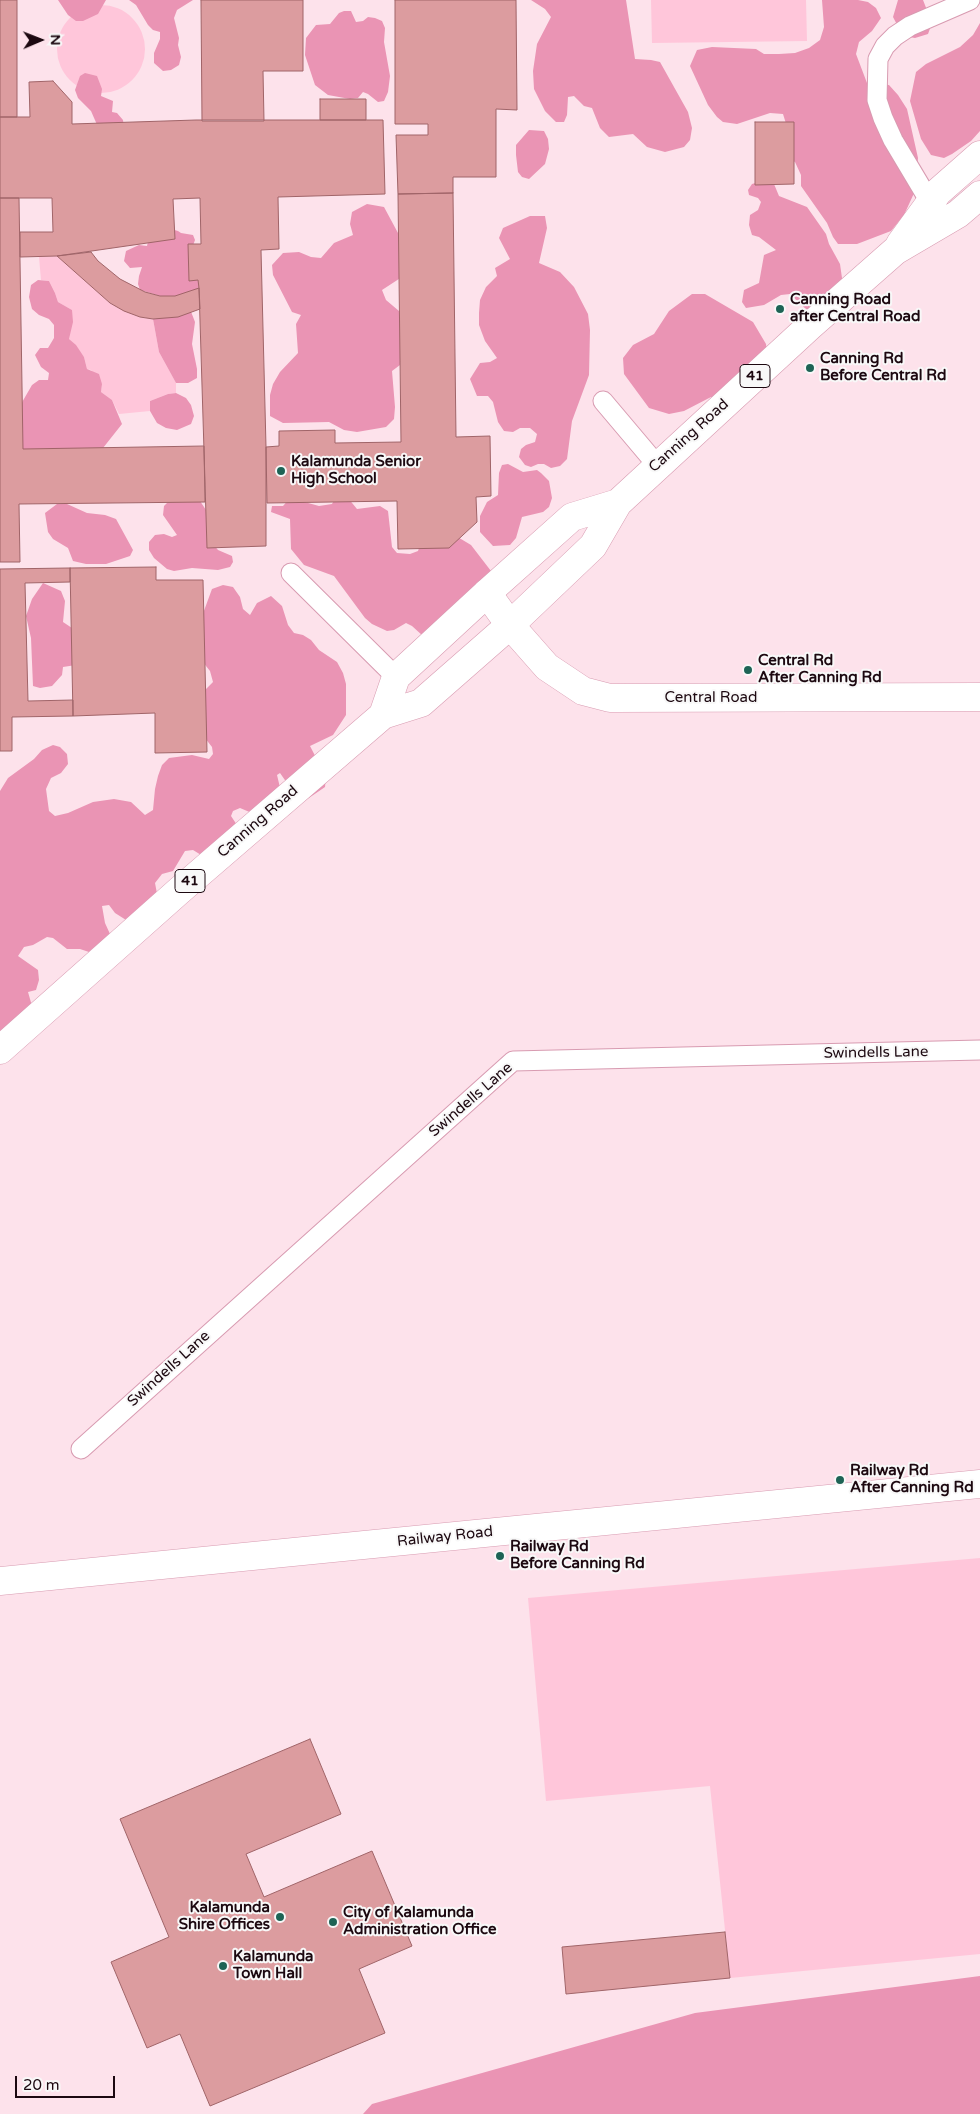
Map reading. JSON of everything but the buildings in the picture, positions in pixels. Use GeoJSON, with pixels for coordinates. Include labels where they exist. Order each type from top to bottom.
{"type":"FeatureCollection","features":[{"type":"Feature","properties":{"kind":"main road","name":"Canning Road"},"geometry":{"type":"LineString","coordinates":[[895,251],[938,192],[980,155]]}},
{"type":"Feature","properties":{"kind":"main road","name":"Canning Road"},"geometry":{"type":"LineString","coordinates":[[0,1050],[180,890],[383,715],[421,703],[510,625],[593,546],[618,503],[658,465],[895,251],[958,214],[980,195]]}},
{"type":"Feature","properties":{"kind":"main road","name":"Canning Road"},"geometry":{"type":"LineString","coordinates":[[383,715],[396,677],[487,593],[572,517],[618,503]]}},
{"type":"Feature","properties":{"kind":"main road","name":"Central Road"},"geometry":{"type":"LineString","coordinates":[[487,593],[510,625],[547,668],[583,691],[610,698],[980,697]]}},
{"type":"Feature","properties":{"kind":"main road","name":"Railway Road"},"geometry":{"type":"LineString","coordinates":[[0,1581],[980,1484]]}},
{"type":"Feature","properties":{"kind":"lane"},"geometry":{"type":"LineString","coordinates":[[930,202],[893,140],[883,118],[877,100],[878,59],[885,46],[895,36],[910,26],[970,0]]}},
{"type":"Feature","properties":{"kind":"lane"},"geometry":{"type":"LineString","coordinates":[[603,400],[658,465]]}},
{"type":"Feature","properties":{"kind":"lane"},"geometry":{"type":"LineString","coordinates":[[291,573],[396,677]]}},
{"type":"Feature","properties":{"kind":"lane","name":"Swindells Lane"},"geometry":{"type":"LineString","coordinates":[[81,1449],[513,1061],[980,1050]]}},
{"type":"Feature","properties":{"kind":"shaded area"},"geometry":{"type":"Polygon","coordinates":[[[58,0],[106,0],[98,14],[83,21],[76,21],[68,15],[58,0]]]}},
{"type":"Feature","properties":{"kind":"shaded area"},"geometry":{"type":"Polygon","coordinates":[[[129,0],[193,0],[177,10],[174,18],[179,38],[178,45],[181,57],[179,65],[171,70],[163,71],[154,63],[154,53],[160,39],[160,32],[153,30],[148,25],[136,5],[129,0]]]}},
{"type":"Feature","properties":{"kind":"shaded area"},"geometry":{"type":"Polygon","coordinates":[[[531,0],[626,0],[635,59],[660,62],[688,112],[692,128],[690,140],[684,147],[665,152],[647,147],[633,134],[609,137],[600,128],[592,108],[584,106],[574,96],[568,97],[567,115],[564,122],[556,122],[545,111],[534,89],[533,71],[537,44],[551,17],[545,9],[531,0]]]}},
{"type":"Feature","properties":{"kind":"shaded area"},"geometry":{"type":"Polygon","coordinates":[[[651,0],[806,0],[807,41],[652,43],[651,0]]]}},
{"type":"Feature","properties":{"kind":"shaded area"},"geometry":{"type":"Polygon","coordinates":[[[822,0],[858,0],[868,2],[876,8],[881,18],[872,31],[859,42],[856,54],[867,83],[889,85],[907,109],[918,158],[915,191],[904,215],[891,231],[857,244],[838,244],[827,223],[801,186],[801,175],[795,162],[787,158],[788,130],[783,114],[770,113],[737,124],[723,122],[708,105],[690,66],[697,50],[712,47],[756,49],[764,54],[795,53],[809,48],[820,40],[824,27],[822,0]]]}},
{"type":"Feature","properties":{"kind":"shaded area"},"geometry":{"type":"Polygon","coordinates":[[[898,0],[923,0],[932,23],[928,34],[915,38],[903,36],[893,17],[898,0]]]}},
{"type":"Feature","properties":{"kind":"shaded area"},"geometry":{"type":"Polygon","coordinates":[[[101,5],[118,9],[132,18],[141,32],[145,49],[141,66],[132,80],[118,89],[101,93],[84,89],[70,80],[61,66],[57,49],[61,32],[70,18],[84,9],[101,5]]]}},
{"type":"Feature","properties":{"kind":"shaded area"},"geometry":{"type":"Polygon","coordinates":[[[351,11],[356,22],[363,21],[368,17],[382,21],[385,28],[384,42],[390,76],[388,92],[384,101],[378,102],[363,92],[358,98],[350,99],[328,95],[315,85],[305,55],[306,38],[316,25],[330,24],[339,13],[351,11]]]}},
{"type":"Feature","properties":{"kind":"shaded area"},"geometry":{"type":"Polygon","coordinates":[[[980,23],[980,131],[971,141],[944,158],[931,155],[921,139],[910,101],[916,72],[926,64],[960,47],[973,35],[980,23]]]}},
{"type":"Feature","properties":{"kind":"shaded area"},"geometry":{"type":"Polygon","coordinates":[[[85,73],[97,76],[102,89],[101,96],[113,101],[112,112],[117,113],[123,120],[124,128],[98,127],[91,111],[78,98],[75,90],[80,76],[85,73]]]}},
{"type":"Feature","properties":{"kind":"shaded area"},"geometry":{"type":"Polygon","coordinates":[[[529,130],[544,131],[548,139],[549,149],[545,164],[529,179],[522,177],[518,172],[516,145],[529,130]]]}},
{"type":"Feature","properties":{"kind":"shaded area"},"geometry":{"type":"Polygon","coordinates":[[[759,182],[774,184],[779,196],[807,207],[826,234],[829,244],[840,264],[842,278],[852,286],[808,311],[790,294],[781,295],[764,305],[746,308],[742,302],[744,290],[759,283],[764,255],[776,250],[759,237],[752,235],[749,225],[750,215],[758,210],[761,202],[758,198],[749,195],[748,190],[752,184],[759,182]]]}},
{"type":"Feature","properties":{"kind":"shaded area"},"geometry":{"type":"Polygon","coordinates":[[[367,204],[384,207],[398,233],[406,262],[405,275],[382,290],[386,300],[399,311],[405,346],[400,365],[392,371],[394,419],[386,427],[357,432],[344,430],[329,422],[283,423],[270,416],[270,395],[273,384],[280,372],[298,353],[296,324],[301,315],[292,312],[273,275],[272,265],[283,253],[299,252],[311,257],[321,258],[334,243],[353,235],[350,224],[352,212],[367,204]]]}},
{"type":"Feature","properties":{"kind":"shaded area"},"geometry":{"type":"Polygon","coordinates":[[[530,216],[545,216],[547,228],[539,263],[560,272],[574,287],[588,314],[590,330],[589,375],[572,421],[567,459],[560,466],[551,468],[544,464],[531,467],[525,465],[519,457],[521,449],[535,442],[537,434],[530,428],[520,428],[513,432],[504,431],[498,422],[493,402],[488,396],[477,396],[470,379],[480,363],[490,362],[497,358],[485,341],[479,325],[479,313],[480,300],[486,287],[497,276],[495,268],[510,259],[499,238],[503,228],[530,216]]]}},
{"type":"Feature","properties":{"kind":"shaded area"},"geometry":{"type":"Polygon","coordinates":[[[171,229],[193,235],[195,240],[191,251],[203,287],[188,297],[160,296],[140,290],[138,284],[142,267],[130,268],[124,261],[126,251],[139,245],[147,246],[149,237],[171,229]]]}},
{"type":"Feature","properties":{"kind":"shaded area"},"geometry":{"type":"Polygon","coordinates":[[[57,256],[110,303],[140,317],[153,319],[159,352],[176,383],[176,393],[150,401],[150,411],[119,414],[112,400],[101,392],[102,384],[91,370],[87,369],[84,357],[69,339],[72,310],[58,302],[49,281],[41,280],[39,257],[57,256]]]}},
{"type":"Feature","properties":{"kind":"shaded area"},"geometry":{"type":"Polygon","coordinates":[[[38,280],[49,281],[58,302],[72,310],[73,322],[69,339],[76,345],[84,357],[87,369],[99,374],[102,384],[101,392],[112,400],[122,424],[103,448],[106,453],[38,472],[15,438],[17,411],[32,385],[39,380],[48,380],[49,373],[41,367],[35,355],[40,348],[48,348],[54,338],[54,325],[49,319],[39,315],[32,309],[29,297],[31,285],[38,280]]]}},
{"type":"Feature","properties":{"kind":"shaded area"},"geometry":{"type":"Polygon","coordinates":[[[692,294],[705,294],[753,322],[766,344],[769,370],[730,397],[711,397],[684,411],[669,414],[649,408],[624,374],[623,358],[633,345],[654,334],[669,311],[692,294]]]}},
{"type":"Feature","properties":{"kind":"shaded area"},"geometry":{"type":"Polygon","coordinates":[[[190,309],[195,322],[192,344],[197,378],[188,383],[176,383],[159,352],[153,319],[190,309]]]}},
{"type":"Feature","properties":{"kind":"shaded area"},"geometry":{"type":"Polygon","coordinates":[[[176,393],[186,398],[191,405],[194,416],[191,424],[177,430],[166,428],[157,423],[150,411],[150,401],[176,393]]]}},
{"type":"Feature","properties":{"kind":"shaded area"},"geometry":{"type":"Polygon","coordinates":[[[508,464],[523,472],[537,470],[541,473],[549,481],[552,498],[549,507],[543,512],[522,517],[516,538],[510,545],[493,546],[480,532],[480,516],[487,502],[498,495],[499,473],[502,465],[508,464]]]}},
{"type":"Feature","properties":{"kind":"shaded area"},"geometry":{"type":"Polygon","coordinates":[[[172,498],[198,498],[212,519],[214,545],[218,550],[232,556],[233,562],[230,567],[218,570],[192,568],[174,571],[167,569],[154,558],[149,550],[149,542],[155,535],[164,534],[172,537],[177,535],[163,515],[164,506],[172,498]]]}},
{"type":"Feature","properties":{"kind":"shaded area"},"geometry":{"type":"Polygon","coordinates":[[[290,498],[319,506],[332,504],[335,498],[348,498],[357,509],[380,506],[388,511],[392,547],[397,553],[410,554],[418,551],[420,545],[456,536],[471,545],[491,571],[423,636],[406,623],[394,630],[387,631],[372,624],[365,618],[334,576],[304,565],[291,549],[290,519],[271,512],[272,506],[283,506],[290,498]]]}},
{"type":"Feature","properties":{"kind":"shaded area"},"geometry":{"type":"Polygon","coordinates":[[[57,504],[67,504],[87,513],[105,515],[116,519],[133,550],[130,556],[106,564],[86,564],[73,561],[68,548],[53,539],[48,532],[45,513],[57,504]]]}},
{"type":"Feature","properties":{"kind":"shaded area"},"geometry":{"type":"Polygon","coordinates":[[[43,583],[61,591],[65,601],[63,622],[75,630],[76,665],[63,667],[62,675],[52,686],[40,688],[33,686],[31,638],[26,616],[32,599],[43,583]]]}},
{"type":"Feature","properties":{"kind":"shaded area"},"geometry":{"type":"Polygon","coordinates":[[[223,585],[233,587],[240,597],[243,609],[250,615],[257,603],[271,596],[282,606],[288,625],[294,633],[303,635],[311,640],[319,650],[337,662],[343,673],[346,684],[346,715],[333,735],[310,746],[326,777],[325,787],[303,802],[296,796],[280,773],[277,775],[282,796],[259,816],[240,808],[233,811],[231,816],[243,834],[206,858],[193,850],[185,851],[173,871],[162,874],[155,883],[158,899],[134,925],[115,913],[109,905],[102,906],[105,923],[110,934],[89,952],[80,949],[67,949],[53,938],[47,937],[33,945],[24,947],[18,956],[38,970],[39,980],[36,990],[28,992],[34,1013],[0,1045],[0,791],[8,778],[34,759],[42,750],[53,745],[60,747],[67,754],[68,764],[61,773],[51,778],[46,789],[49,811],[55,816],[68,813],[93,802],[114,799],[131,802],[145,815],[153,810],[158,776],[162,765],[169,758],[192,755],[209,759],[213,754],[212,747],[201,733],[203,692],[213,682],[210,671],[202,661],[198,627],[212,589],[223,585]]]}},
{"type":"Feature","properties":{"kind":"shaded area"},"geometry":{"type":"Polygon","coordinates":[[[980,1558],[980,1954],[730,1978],[710,1786],[546,1801],[528,1598],[980,1558]]]}},
{"type":"Feature","properties":{"kind":"shaded area"},"geometry":{"type":"Polygon","coordinates":[[[980,1976],[980,2114],[363,2114],[372,2104],[695,2013],[980,1976]]]}},
{"type":"Feature","properties":{"kind":"place","name":"Canning Road after Central Road"},"geometry":{"type":"Point","coordinates":[780,309]}},
{"type":"Feature","properties":{"kind":"place","name":"Canning Rd Before Central Rd"},"geometry":{"type":"Point","coordinates":[810,368]}},
{"type":"Feature","properties":{"kind":"place","name":"Kalamunda Senior High School"},"geometry":{"type":"Point","coordinates":[281,471]}},
{"type":"Feature","properties":{"kind":"place","name":"Central Rd After Canning Rd"},"geometry":{"type":"Point","coordinates":[748,670]}},
{"type":"Feature","properties":{"kind":"place","name":"Railway Rd After Canning Rd"},"geometry":{"type":"Point","coordinates":[840,1480]}},
{"type":"Feature","properties":{"kind":"place","name":"Railway Rd Before Canning Rd"},"geometry":{"type":"Point","coordinates":[500,1556]}},
{"type":"Feature","properties":{"kind":"place","name":"Kalamunda Shire Offices"},"geometry":{"type":"Point","coordinates":[280,1917]}},
{"type":"Feature","properties":{"kind":"place","name":"City of Kalamunda Administration Office"},"geometry":{"type":"Point","coordinates":[333,1922]}},
{"type":"Feature","properties":{"kind":"place","name":"Kalamunda Town Hall"},"geometry":{"type":"Point","coordinates":[223,1966]}}]}
